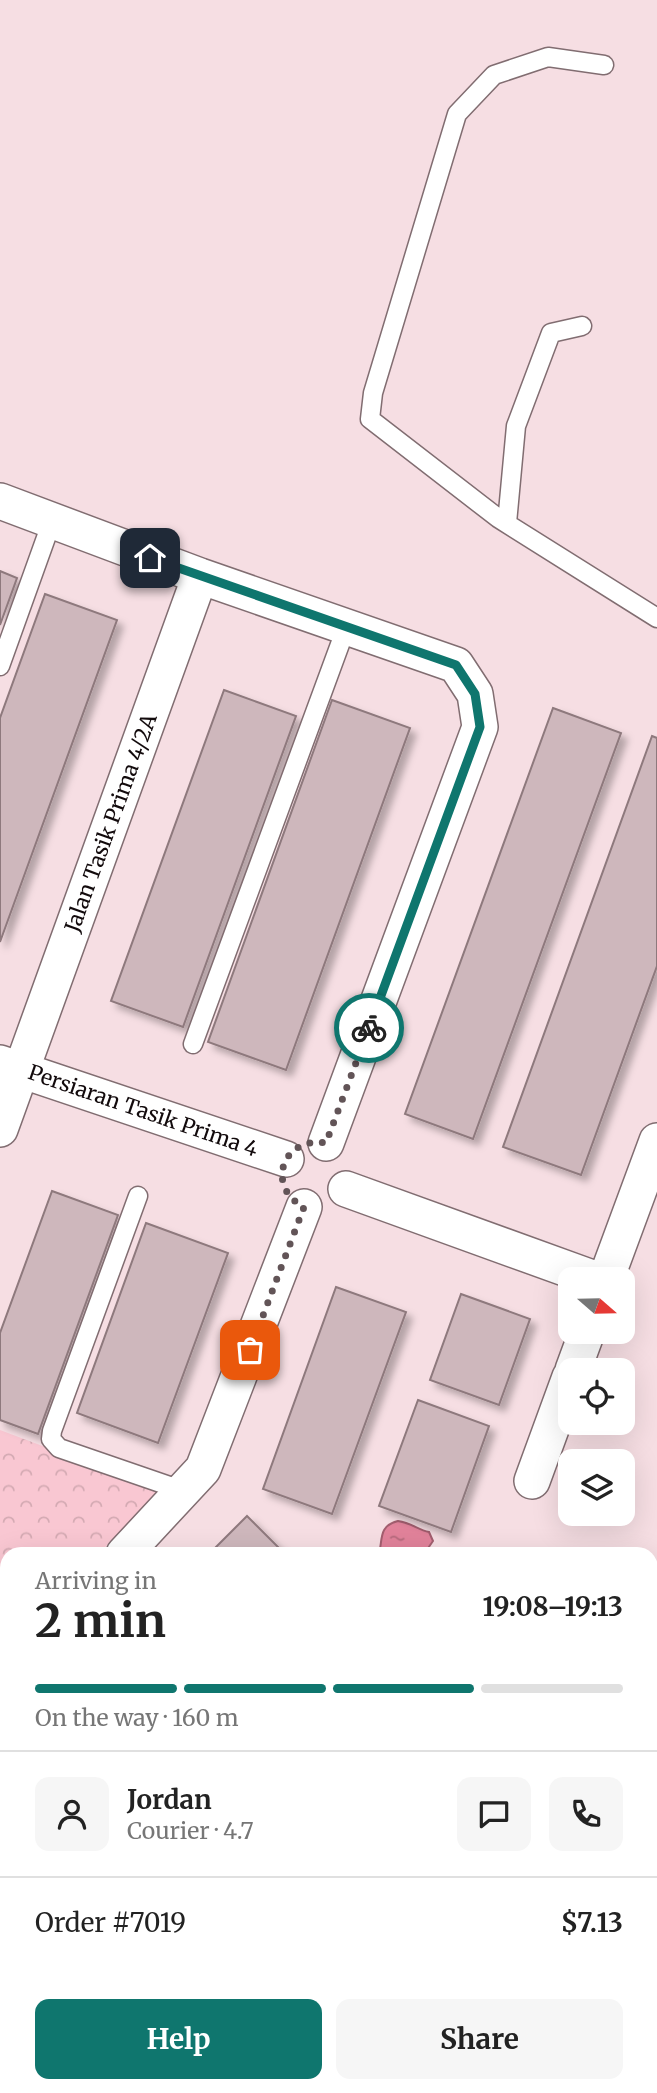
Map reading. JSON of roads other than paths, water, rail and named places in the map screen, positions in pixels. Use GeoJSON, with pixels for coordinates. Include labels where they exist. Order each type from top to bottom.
{"type":"FeatureCollection","features":[{"type":"Feature","properties":{"kind":"street"},"geometry":{"type":"LineString","coordinates":[[0,501],[200,576],[456,665],[475,694],[480,727],[326,1143]]}},
{"type":"Feature","properties":{"kind":"street","name":"Jalan Tasik Prima 4/2A"},"geometry":{"type":"LineString","coordinates":[[0,1129],[11,1067],[200,576]]}},
{"type":"Feature","properties":{"kind":"street","name":"Persiaran Tasik Prima 4"},"geometry":{"type":"LineString","coordinates":[[11,1067],[286,1159]]}},
{"type":"Feature","properties":{"kind":"street"},"geometry":{"type":"LineString","coordinates":[[315,1141],[326,1143],[336,1149],[348,1167],[346,1189],[333,1204],[314,1209],[304,1207],[294,1202],[282,1182],[286,1159],[293,1150],[303,1144],[315,1141]]}},
{"type":"Feature","properties":{"kind":"street"},"geometry":{"type":"LineString","coordinates":[[610,1267],[657,1141]]}},
{"type":"Feature","properties":{"kind":"street"},"geometry":{"type":"LineString","coordinates":[[346,1189],[562,1267]]}},
{"type":"Feature","properties":{"kind":"street"},"geometry":{"type":"LineString","coordinates":[[131,1547],[203,1469],[304,1207]]}},
{"type":"Feature","properties":{"kind":"street"},"geometry":{"type":"LineString","coordinates":[[532,1481],[558,1410]]}},
{"type":"Feature","properties":{"kind":"lane"},"geometry":{"type":"LineString","coordinates":[[604,65],[548,57],[494,75],[457,114],[373,393],[370,419],[506,523],[657,618]]}},
{"type":"Feature","properties":{"kind":"lane"},"geometry":{"type":"LineString","coordinates":[[506,523],[516,426],[551,333],[582,327]]}},
{"type":"Feature","properties":{"kind":"lane"},"geometry":{"type":"LineString","coordinates":[[0,666],[52,520]]}},
{"type":"Feature","properties":{"kind":"lane"},"geometry":{"type":"LineString","coordinates":[[193,1045],[346,628]]}},
{"type":"Feature","properties":{"kind":"lane"},"geometry":{"type":"LineString","coordinates":[[138,1196],[51,1439],[58,1448],[184,1492]]}},
{"type":"Feature","properties":{"kind":"water"},"geometry":{"type":"Polygon","coordinates":[[[392,1523],[407,1523],[429,1532],[433,1541],[429,1547],[380,1547],[384,1530],[392,1523]]]}}]}
